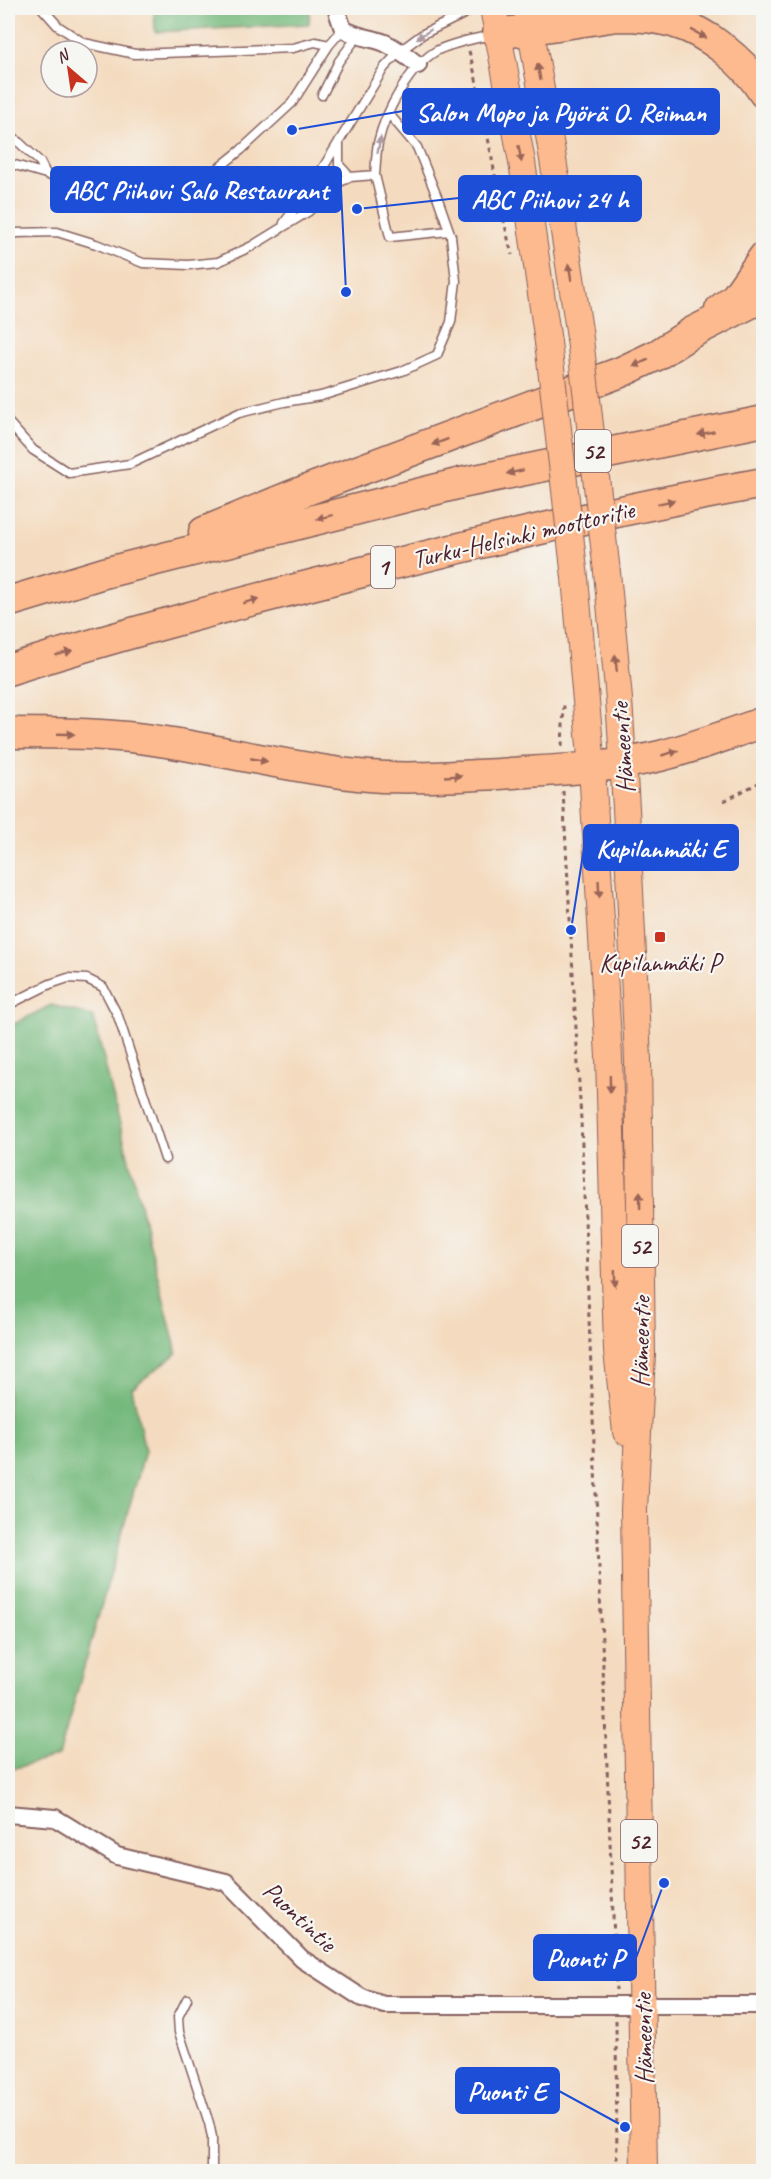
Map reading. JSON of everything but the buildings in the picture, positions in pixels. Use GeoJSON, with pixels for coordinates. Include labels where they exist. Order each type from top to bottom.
{"type":"FeatureCollection","features":[{"type":"Feature","properties":{"kind":"highway"},"geometry":{"type":"LineString","coordinates":[[496,21],[529,18],[635,16],[674,22],[721,48],[746,69],[764,93]]}},
{"type":"Feature","properties":{"kind":"highway"},"geometry":{"type":"LineString","coordinates":[[692,333],[736,297],[764,257]]}},
{"type":"Feature","properties":{"kind":"highway"},"geometry":{"type":"LineString","coordinates":[[104,573],[291,496],[621,372],[657,355],[692,333],[764,296]]}},
{"type":"Feature","properties":{"kind":"highway"},"geometry":{"type":"LineString","coordinates":[[8,602],[104,573],[461,483],[764,421]]}},
{"type":"Feature","properties":{"kind":"highway","name":"Turku-Helsinki moottoritie"},"geometry":{"type":"LineString","coordinates":[[8,670],[289,591],[492,540],[714,491],[764,483]]}},
{"type":"Feature","properties":{"kind":"highway"},"geometry":{"type":"LineString","coordinates":[[8,733],[108,735],[165,741],[294,767],[361,775],[447,777],[592,768],[623,763],[659,756],[764,722]]}},
{"type":"Feature","properties":{"kind":"main road","name":"Hämeentie"},"geometry":{"type":"LineString","coordinates":[[529,18],[551,142],[579,330],[608,572],[623,763],[638,1082],[642,1354],[634,1510],[644,2172]]}},
{"type":"Feature","properties":{"kind":"main road","name":"Hämeentie"},"geometry":{"type":"LineString","coordinates":[[496,21],[522,162],[548,342],[575,578],[592,768],[609,1057],[617,1351],[634,1510]]}},
{"type":"Feature","properties":{"kind":"street"},"geometry":{"type":"LineString","coordinates":[[336,8],[350,33],[383,42],[400,51],[418,65]]}},
{"type":"Feature","properties":{"kind":"street","name":"Puontintie"},"geometry":{"type":"LineString","coordinates":[[8,1814],[55,1818],[117,1856],[226,1882],[302,1959],[362,1998],[384,2005],[764,2005]]}},
{"type":"Feature","properties":{"kind":"lane"},"geometry":{"type":"LineString","coordinates":[[42,8],[58,26],[84,43],[135,54],[293,48],[315,42],[329,45]]}},
{"type":"Feature","properties":{"kind":"lane"},"geometry":{"type":"LineString","coordinates":[[280,228],[313,184],[384,68],[400,51],[423,34],[476,8]]}},
{"type":"Feature","properties":{"kind":"lane"},"geometry":{"type":"LineString","coordinates":[[449,231],[390,237],[375,175],[379,142],[397,95],[418,65],[436,51],[466,40],[496,21]]}},
{"type":"Feature","properties":{"kind":"lane"},"geometry":{"type":"LineString","coordinates":[[8,163],[46,174],[113,200],[148,208],[185,195],[241,150],[292,103],[329,45],[350,33]]}},
{"type":"Feature","properties":{"kind":"lane"},"geometry":{"type":"LineString","coordinates":[[322,95],[350,33]]}},
{"type":"Feature","properties":{"kind":"lane"},"geometry":{"type":"LineString","coordinates":[[8,422],[33,450],[69,473],[130,464],[239,413],[321,396],[402,371],[437,355],[451,322],[456,281],[449,231],[417,147],[389,114]]}},
{"type":"Feature","properties":{"kind":"lane"},"geometry":{"type":"LineString","coordinates":[[8,132],[40,162],[46,174]]}},
{"type":"Feature","properties":{"kind":"lane"},"geometry":{"type":"LineString","coordinates":[[339,143],[339,165],[350,177]]}},
{"type":"Feature","properties":{"kind":"lane"},"geometry":{"type":"LineString","coordinates":[[8,236],[17,233],[57,232],[96,244],[143,263],[188,265],[218,262],[252,246],[309,211],[329,190],[350,177],[375,175]]}},
{"type":"Feature","properties":{"kind":"lane"},"geometry":{"type":"LineString","coordinates":[[8,1005],[50,984],[68,978],[87,979],[104,987],[118,1016],[165,1159]]}},
{"type":"Feature","properties":{"kind":"lane"},"geometry":{"type":"LineString","coordinates":[[187,1999],[178,2017],[179,2032],[209,2123],[212,2137],[212,2167]]}},
{"type":"Feature","properties":{"kind":"path"},"geometry":{"type":"LineString","coordinates":[[466,40],[480,92],[500,208],[515,265]]}},
{"type":"Feature","properties":{"kind":"path"},"geometry":{"type":"LineString","coordinates":[[562,770],[581,1120],[616,2004],[617,2172]]}},
{"type":"Feature","properties":{"kind":"path"},"geometry":{"type":"LineString","coordinates":[[724,801],[764,780]]}},
{"type":"Feature","properties":{"kind":"green space"},"geometry":{"type":"Polygon","coordinates":[[[154,8],[310,8],[309,24],[155,32],[154,8]]]}},
{"type":"Feature","properties":{"kind":"green space"},"geometry":{"type":"Polygon","coordinates":[[[51,1005],[93,1016],[177,1353],[132,1388],[145,1451],[59,1756],[8,1770],[8,1027],[51,1005]]]}},
{"type":"Feature","properties":{"kind":"place","name":"Salon Mopo ja Pyörä O. Reiman"},"geometry":{"type":"Point","coordinates":[292,130]}},
{"type":"Feature","properties":{"kind":"place","name":"ABC Piihovi 24 h"},"geometry":{"type":"Point","coordinates":[357,209]}},
{"type":"Feature","properties":{"kind":"place","name":"ABC Piihovi Salo Restaurant"},"geometry":{"type":"Point","coordinates":[346,292]}},
{"type":"Feature","properties":{"kind":"place","name":"Kupilanmäki E"},"geometry":{"type":"Point","coordinates":[571,930]}},
{"type":"Feature","properties":{"kind":"place","name":"Kupilanmäki P"},"geometry":{"type":"Point","coordinates":[660,937]}},
{"type":"Feature","properties":{"kind":"place","name":"Puonti P"},"geometry":{"type":"Point","coordinates":[664,1883]}},
{"type":"Feature","properties":{"kind":"place","name":"Puonti E"},"geometry":{"type":"Point","coordinates":[625,2127]}}]}
